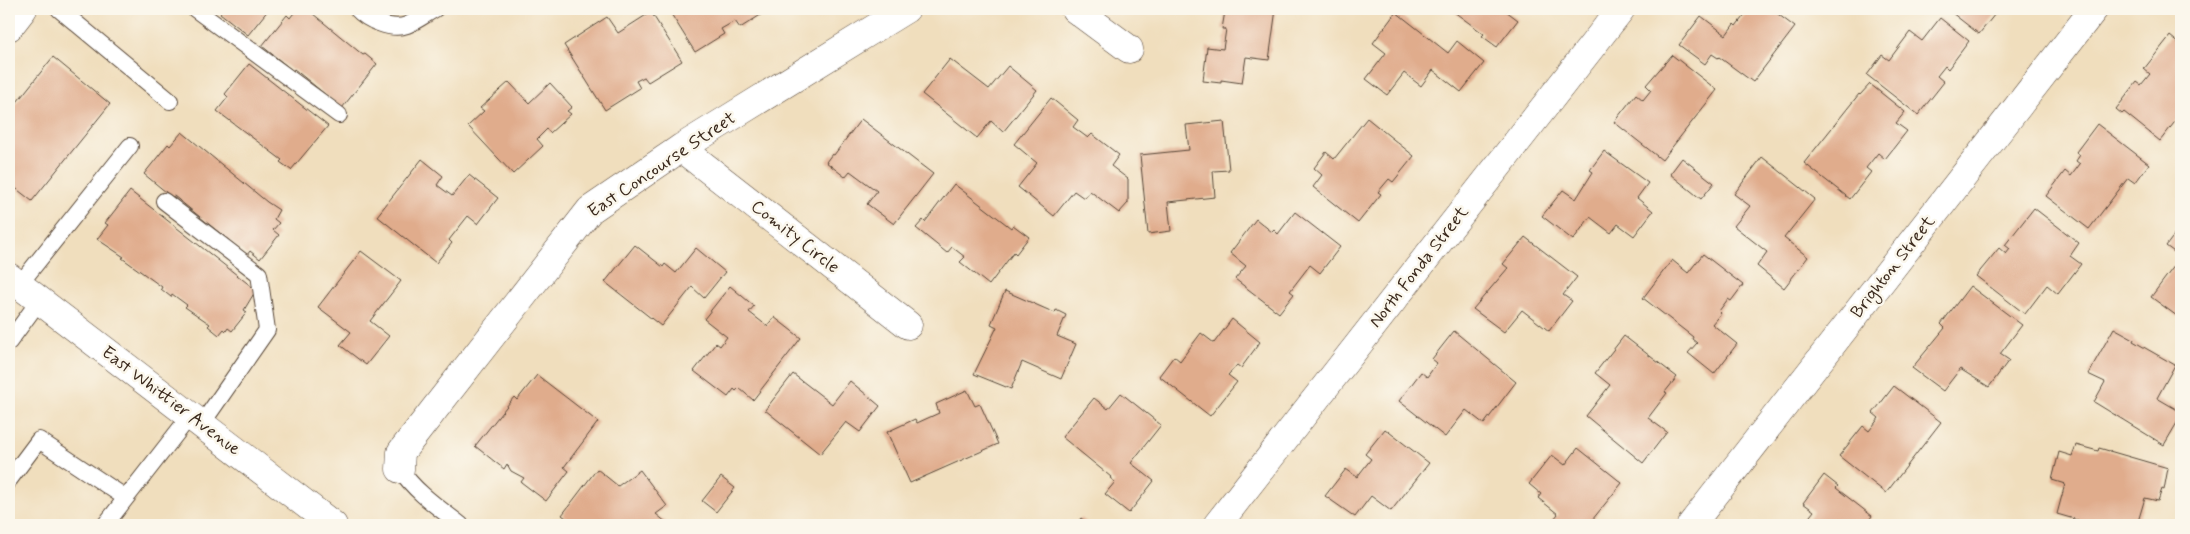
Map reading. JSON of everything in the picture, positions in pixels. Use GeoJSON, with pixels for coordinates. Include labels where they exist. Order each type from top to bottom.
{"type":"FeatureCollection","features":[{"type":"Feature","properties":{"kind":"street"},"geometry":{"type":"LineString","coordinates":[[9,27],[23,9]]}},
{"type":"Feature","properties":{"kind":"street","name":"East Concourse Street"},"geometry":{"type":"LineString","coordinates":[[400,469],[401,452],[590,210],[681,148],[906,9]]}},
{"type":"Feature","properties":{"kind":"street"},"geometry":{"type":"LineString","coordinates":[[1075,9],[1129,49]]}},
{"type":"Feature","properties":{"kind":"street","name":"North Fonda Street"},"geometry":{"type":"LineString","coordinates":[[1217,525],[1621,9]]}},
{"type":"Feature","properties":{"kind":"street","name":"Brighton Street"},"geometry":{"type":"LineString","coordinates":[[1691,525],[2094,9]]}},
{"type":"Feature","properties":{"kind":"street","name":"Comity Circle"},"geometry":{"type":"LineString","coordinates":[[681,148],[908,325]]}},
{"type":"Feature","properties":{"kind":"street","name":"East Whittier Avenue"},"geometry":{"type":"LineString","coordinates":[[22,288],[333,525]]}},
{"type":"Feature","properties":{"kind":"lane"},"geometry":{"type":"LineString","coordinates":[[59,9],[170,101]]}},
{"type":"Feature","properties":{"kind":"lane"},"geometry":{"type":"LineString","coordinates":[[195,9],[339,115]]}},
{"type":"Feature","properties":{"kind":"lane"},"geometry":{"type":"LineString","coordinates":[[357,9],[366,19],[383,24],[406,26],[435,9]]}},
{"type":"Feature","properties":{"kind":"lane"},"geometry":{"type":"LineString","coordinates":[[9,342],[22,288],[130,146]]}},
{"type":"Feature","properties":{"kind":"lane"},"geometry":{"type":"LineString","coordinates":[[105,525],[126,498],[196,420],[267,330],[259,274],[164,201]]}},
{"type":"Feature","properties":{"kind":"lane"},"geometry":{"type":"LineString","coordinates":[[9,480],[39,440],[126,498]]}},
{"type":"Feature","properties":{"kind":"lane"},"geometry":{"type":"LineString","coordinates":[[400,469],[408,482],[461,525]]}},
{"type":"Feature","properties":{"kind":"building"},"geometry":{"type":"Polygon","coordinates":[[[218,9],[269,9],[248,35],[220,13],[221,11],[218,9]]]}},
{"type":"Feature","properties":{"kind":"building"},"geometry":{"type":"Polygon","coordinates":[[[297,9],[307,9],[363,55],[365,54],[377,64],[342,108],[262,46],[287,15],[290,18],[297,9]]]}},
{"type":"Feature","properties":{"kind":"building"},"geometry":{"type":"Polygon","coordinates":[[[668,9],[770,9],[740,28],[735,21],[721,29],[724,34],[695,52],[668,9]]]}},
{"type":"Feature","properties":{"kind":"building"},"geometry":{"type":"Polygon","coordinates":[[[1218,9],[1276,9],[1269,60],[1246,57],[1242,83],[1221,80],[1221,83],[1203,81],[1207,47],[1223,49],[1226,29],[1222,29],[1225,11],[1218,9]]]}},
{"type":"Feature","properties":{"kind":"building"},"geometry":{"type":"Polygon","coordinates":[[[1450,9],[1508,9],[1506,11],[1518,20],[1497,47],[1482,36],[1484,34],[1450,9]]]}},
{"type":"Feature","properties":{"kind":"building"},"geometry":{"type":"Polygon","coordinates":[[[1749,9],[1771,9],[1795,27],[1753,82],[1719,57],[1712,54],[1705,64],[1679,45],[1701,16],[1726,35],[1734,24],[1736,26],[1749,9]]]}},
{"type":"Feature","properties":{"kind":"building"},"geometry":{"type":"Polygon","coordinates":[[[1947,9],[1999,9],[1979,34],[1947,9]]]}},
{"type":"Feature","properties":{"kind":"building"},"geometry":{"type":"Polygon","coordinates":[[[651,12],[682,61],[648,82],[644,77],[636,81],[640,88],[605,110],[564,45],[607,17],[618,33],[651,12]]]}},
{"type":"Feature","properties":{"kind":"building"},"geometry":{"type":"Polygon","coordinates":[[[1396,12],[1448,53],[1457,41],[1484,63],[1461,92],[1433,70],[1421,86],[1404,73],[1387,95],[1366,79],[1386,53],[1373,43],[1396,12]]]}},
{"type":"Feature","properties":{"kind":"building"},"geometry":{"type":"Polygon","coordinates":[[[1940,18],[1969,41],[1948,69],[1945,66],[1937,76],[1944,82],[1918,115],[1867,75],[1882,55],[1889,60],[1910,32],[1922,41],[1940,18]]]}},
{"type":"Feature","properties":{"kind":"building"},"geometry":{"type":"Polygon","coordinates":[[[2170,36],[2181,45],[2181,114],[2160,141],[2124,112],[2122,114],[2116,109],[2137,82],[2141,85],[2150,74],[2144,69],[2170,36]]]}},
{"type":"Feature","properties":{"kind":"building"},"geometry":{"type":"Polygon","coordinates":[[[1672,55],[1717,90],[1662,160],[1614,122],[1636,94],[1643,100],[1651,90],[1646,85],[1672,55]]]}},
{"type":"Feature","properties":{"kind":"building"},"geometry":{"type":"Polygon","coordinates":[[[53,57],[110,104],[32,201],[9,183],[9,112],[53,57]]]}},
{"type":"Feature","properties":{"kind":"building"},"geometry":{"type":"Polygon","coordinates":[[[950,59],[989,89],[1008,66],[1037,90],[1003,132],[991,121],[977,138],[922,94],[950,59]]]}},
{"type":"Feature","properties":{"kind":"building"},"geometry":{"type":"Polygon","coordinates":[[[249,64],[328,126],[291,170],[280,162],[282,160],[217,111],[228,97],[225,94],[249,64]]]}},
{"type":"Feature","properties":{"kind":"building"},"geometry":{"type":"Polygon","coordinates":[[[509,82],[529,103],[550,83],[572,107],[567,111],[571,114],[550,133],[547,129],[537,139],[543,146],[513,174],[468,126],[484,111],[480,108],[509,82]]]}},
{"type":"Feature","properties":{"kind":"building"},"geometry":{"type":"Polygon","coordinates":[[[1870,84],[1905,112],[1896,123],[1907,131],[1885,159],[1878,153],[1866,168],[1871,172],[1850,199],[1804,163],[1859,94],[1870,84]]]}},
{"type":"Feature","properties":{"kind":"building"},"geometry":{"type":"Polygon","coordinates":[[[1051,98],[1078,120],[1073,127],[1088,138],[1092,134],[1119,155],[1111,166],[1128,179],[1128,203],[1119,213],[1090,191],[1084,198],[1074,191],[1054,216],[1018,187],[1037,163],[1014,144],[1051,98]]]}},
{"type":"Feature","properties":{"kind":"building"},"geometry":{"type":"Polygon","coordinates":[[[1367,118],[1414,156],[1393,182],[1389,179],[1378,192],[1381,194],[1358,223],[1313,187],[1322,175],[1314,168],[1326,152],[1334,159],[1367,118]]]}},
{"type":"Feature","properties":{"kind":"building"},"geometry":{"type":"Polygon","coordinates":[[[861,119],[933,174],[894,224],[867,204],[877,191],[850,171],[845,177],[826,162],[832,154],[834,155],[861,119]]]}},
{"type":"Feature","properties":{"kind":"building"},"geometry":{"type":"Polygon","coordinates":[[[1224,121],[1229,170],[1213,171],[1215,197],[1168,202],[1171,231],[1148,234],[1140,155],[1189,150],[1186,125],[1224,121]]]}},
{"type":"Feature","properties":{"kind":"building"},"geometry":{"type":"Polygon","coordinates":[[[2097,124],[2149,164],[2135,183],[2128,178],[2089,229],[2046,196],[2065,171],[2071,176],[2080,164],[2076,161],[2080,155],[2076,152],[2097,124]]]}},
{"type":"Feature","properties":{"kind":"building"},"geometry":{"type":"Polygon","coordinates":[[[182,132],[279,210],[274,219],[279,223],[273,230],[279,235],[260,259],[250,251],[247,255],[144,174],[168,144],[170,146],[182,132]]]}},
{"type":"Feature","properties":{"kind":"building"},"geometry":{"type":"Polygon","coordinates":[[[1604,151],[1648,183],[1637,198],[1653,211],[1634,236],[1618,224],[1611,233],[1590,217],[1573,240],[1542,216],[1563,190],[1576,199],[1593,172],[1590,170],[1604,151]]]}},
{"type":"Feature","properties":{"kind":"building"},"geometry":{"type":"Polygon","coordinates":[[[1762,157],[1815,199],[1784,238],[1808,257],[1784,288],[1757,266],[1767,252],[1734,226],[1750,206],[1734,194],[1762,157]]]}},
{"type":"Feature","properties":{"kind":"building"},"geometry":{"type":"Polygon","coordinates":[[[1682,158],[1714,183],[1701,199],[1670,174],[1682,158]]]}},
{"type":"Feature","properties":{"kind":"building"},"geometry":{"type":"Polygon","coordinates":[[[422,159],[443,176],[437,185],[452,196],[469,175],[498,198],[478,224],[468,216],[449,240],[452,243],[436,263],[377,216],[422,159]]]}},
{"type":"Feature","properties":{"kind":"building"},"geometry":{"type":"Polygon","coordinates":[[[954,184],[1011,228],[1013,225],[1029,237],[1016,254],[1014,252],[989,285],[960,262],[965,257],[952,247],[947,253],[916,228],[923,220],[925,222],[954,184]]]}},
{"type":"Feature","properties":{"kind":"building"},"geometry":{"type":"Polygon","coordinates":[[[130,191],[256,290],[244,310],[247,312],[232,331],[228,328],[226,331],[224,329],[219,335],[208,326],[210,324],[185,307],[187,305],[172,294],[171,297],[161,289],[162,287],[122,258],[124,257],[97,239],[108,225],[105,223],[130,191]]]}},
{"type":"Feature","properties":{"kind":"building"},"geometry":{"type":"Polygon","coordinates":[[[2034,208],[2079,243],[2070,256],[2081,264],[2058,294],[2047,285],[2025,314],[1976,276],[1999,248],[2006,254],[2010,249],[2005,245],[2034,208]]]}},
{"type":"Feature","properties":{"kind":"building"},"geometry":{"type":"Polygon","coordinates":[[[1295,212],[1340,247],[1320,273],[1310,265],[1290,291],[1294,294],[1279,313],[1235,279],[1246,266],[1230,253],[1256,219],[1272,232],[1274,230],[1278,234],[1295,212]]]}},
{"type":"Feature","properties":{"kind":"building"},"geometry":{"type":"Polygon","coordinates":[[[2181,226],[2181,257],[2166,246],[2181,226]]]}},
{"type":"Feature","properties":{"kind":"building"},"geometry":{"type":"Polygon","coordinates":[[[1525,237],[1577,277],[1563,295],[1572,301],[1549,331],[1522,310],[1504,332],[1473,309],[1508,268],[1503,264],[1525,237]]]}},
{"type":"Feature","properties":{"kind":"building"},"geometry":{"type":"Polygon","coordinates":[[[635,245],[663,267],[665,264],[676,273],[696,248],[725,272],[704,298],[692,287],[661,326],[605,282],[635,245]]]}},
{"type":"Feature","properties":{"kind":"building"},"geometry":{"type":"Polygon","coordinates":[[[361,251],[401,281],[370,321],[389,336],[366,365],[340,345],[351,332],[318,307],[361,251]]]}},
{"type":"Feature","properties":{"kind":"building"},"geometry":{"type":"Polygon","coordinates":[[[1703,254],[1743,285],[1731,301],[1728,299],[1719,311],[1721,313],[1712,324],[1737,344],[1714,374],[1688,353],[1697,343],[1692,339],[1693,337],[1643,298],[1672,260],[1688,273],[1703,254]]]}},
{"type":"Feature","properties":{"kind":"building"},"geometry":{"type":"Polygon","coordinates":[[[2181,257],[2181,319],[2151,297],[2181,257]]]}},
{"type":"Feature","properties":{"kind":"building"},"geometry":{"type":"Polygon","coordinates":[[[730,286],[754,306],[749,312],[767,326],[774,317],[801,338],[753,400],[739,388],[736,391],[734,389],[728,397],[694,371],[716,343],[720,346],[727,337],[704,319],[730,286]]]}},
{"type":"Feature","properties":{"kind":"building"},"geometry":{"type":"Polygon","coordinates":[[[1970,286],[2022,325],[2000,354],[2009,360],[1989,387],[1960,369],[1943,391],[1912,368],[1945,328],[1941,324],[1970,286]]]}},
{"type":"Feature","properties":{"kind":"building"},"geometry":{"type":"Polygon","coordinates":[[[1005,291],[1055,313],[1056,310],[1066,315],[1057,336],[1076,344],[1061,379],[1022,362],[1011,389],[974,374],[997,327],[991,324],[1005,291]]]}},
{"type":"Feature","properties":{"kind":"building"},"geometry":{"type":"Polygon","coordinates":[[[1232,319],[1260,342],[1241,368],[1237,365],[1228,375],[1237,382],[1210,416],[1159,376],[1174,356],[1180,361],[1201,333],[1214,343],[1232,319]]]}},
{"type":"Feature","properties":{"kind":"building"},"geometry":{"type":"Polygon","coordinates":[[[2114,328],[2175,365],[2157,398],[2181,412],[2181,416],[2164,445],[2094,402],[2105,382],[2088,374],[2114,328]]]}},
{"type":"Feature","properties":{"kind":"building"},"geometry":{"type":"Polygon","coordinates":[[[1454,331],[1516,382],[1484,424],[1466,410],[1445,437],[1399,401],[1421,372],[1427,377],[1437,363],[1432,359],[1454,331]]]}},
{"type":"Feature","properties":{"kind":"building"},"geometry":{"type":"Polygon","coordinates":[[[1624,336],[1677,377],[1648,418],[1667,432],[1643,463],[1586,416],[1610,385],[1595,373],[1624,336]]]}},
{"type":"Feature","properties":{"kind":"building"},"geometry":{"type":"Polygon","coordinates":[[[793,374],[832,404],[850,381],[880,406],[860,432],[846,422],[820,454],[765,410],[793,374]]]}},
{"type":"Feature","properties":{"kind":"building"},"geometry":{"type":"Polygon","coordinates":[[[537,375],[598,422],[564,467],[569,471],[546,501],[521,482],[524,478],[511,471],[507,464],[504,469],[475,446],[514,397],[517,400],[537,375]]]}},
{"type":"Feature","properties":{"kind":"building"},"geometry":{"type":"Polygon","coordinates":[[[1894,386],[1941,422],[1886,493],[1839,456],[1863,426],[1869,431],[1879,418],[1873,413],[1894,386]]]}},
{"type":"Feature","properties":{"kind":"building"},"geometry":{"type":"Polygon","coordinates":[[[967,390],[975,406],[980,404],[998,444],[910,483],[887,432],[915,419],[917,423],[939,413],[936,404],[967,390]]]}},
{"type":"Feature","properties":{"kind":"building"},"geometry":{"type":"Polygon","coordinates":[[[1121,393],[1161,425],[1131,463],[1154,481],[1129,513],[1105,494],[1115,482],[1111,477],[1062,437],[1094,398],[1108,409],[1121,393]]]}},
{"type":"Feature","properties":{"kind":"building"},"geometry":{"type":"Polygon","coordinates":[[[1385,429],[1429,463],[1391,511],[1371,496],[1355,517],[1325,496],[1346,469],[1357,477],[1371,459],[1365,454],[1385,429]]]}},
{"type":"Feature","properties":{"kind":"building"},"geometry":{"type":"Polygon","coordinates":[[[2076,445],[2098,451],[2099,448],[2168,468],[2164,490],[2162,489],[2158,501],[2145,498],[2137,525],[2095,525],[2057,514],[2065,484],[2052,480],[2059,452],[2072,456],[2076,445]]]}},
{"type":"Feature","properties":{"kind":"building"},"geometry":{"type":"Polygon","coordinates":[[[1578,448],[1622,483],[1588,525],[1549,525],[1558,514],[1538,498],[1541,494],[1529,484],[1552,455],[1565,465],[1578,448]]]}},
{"type":"Feature","properties":{"kind":"building"},"geometry":{"type":"Polygon","coordinates":[[[597,469],[618,486],[640,470],[667,506],[656,514],[667,523],[665,525],[575,525],[562,515],[597,469]]]}},
{"type":"Feature","properties":{"kind":"building"},"geometry":{"type":"Polygon","coordinates":[[[1824,475],[1838,486],[1836,488],[1872,516],[1865,525],[1803,525],[1814,511],[1803,503],[1824,475]]]}},
{"type":"Feature","properties":{"kind":"building"},"geometry":{"type":"Polygon","coordinates":[[[721,477],[735,488],[716,512],[702,501],[721,477]]]}},
{"type":"Feature","properties":{"kind":"building"},"geometry":{"type":"Polygon","coordinates":[[[1081,518],[1090,525],[1075,525],[1081,518]]]}}]}
